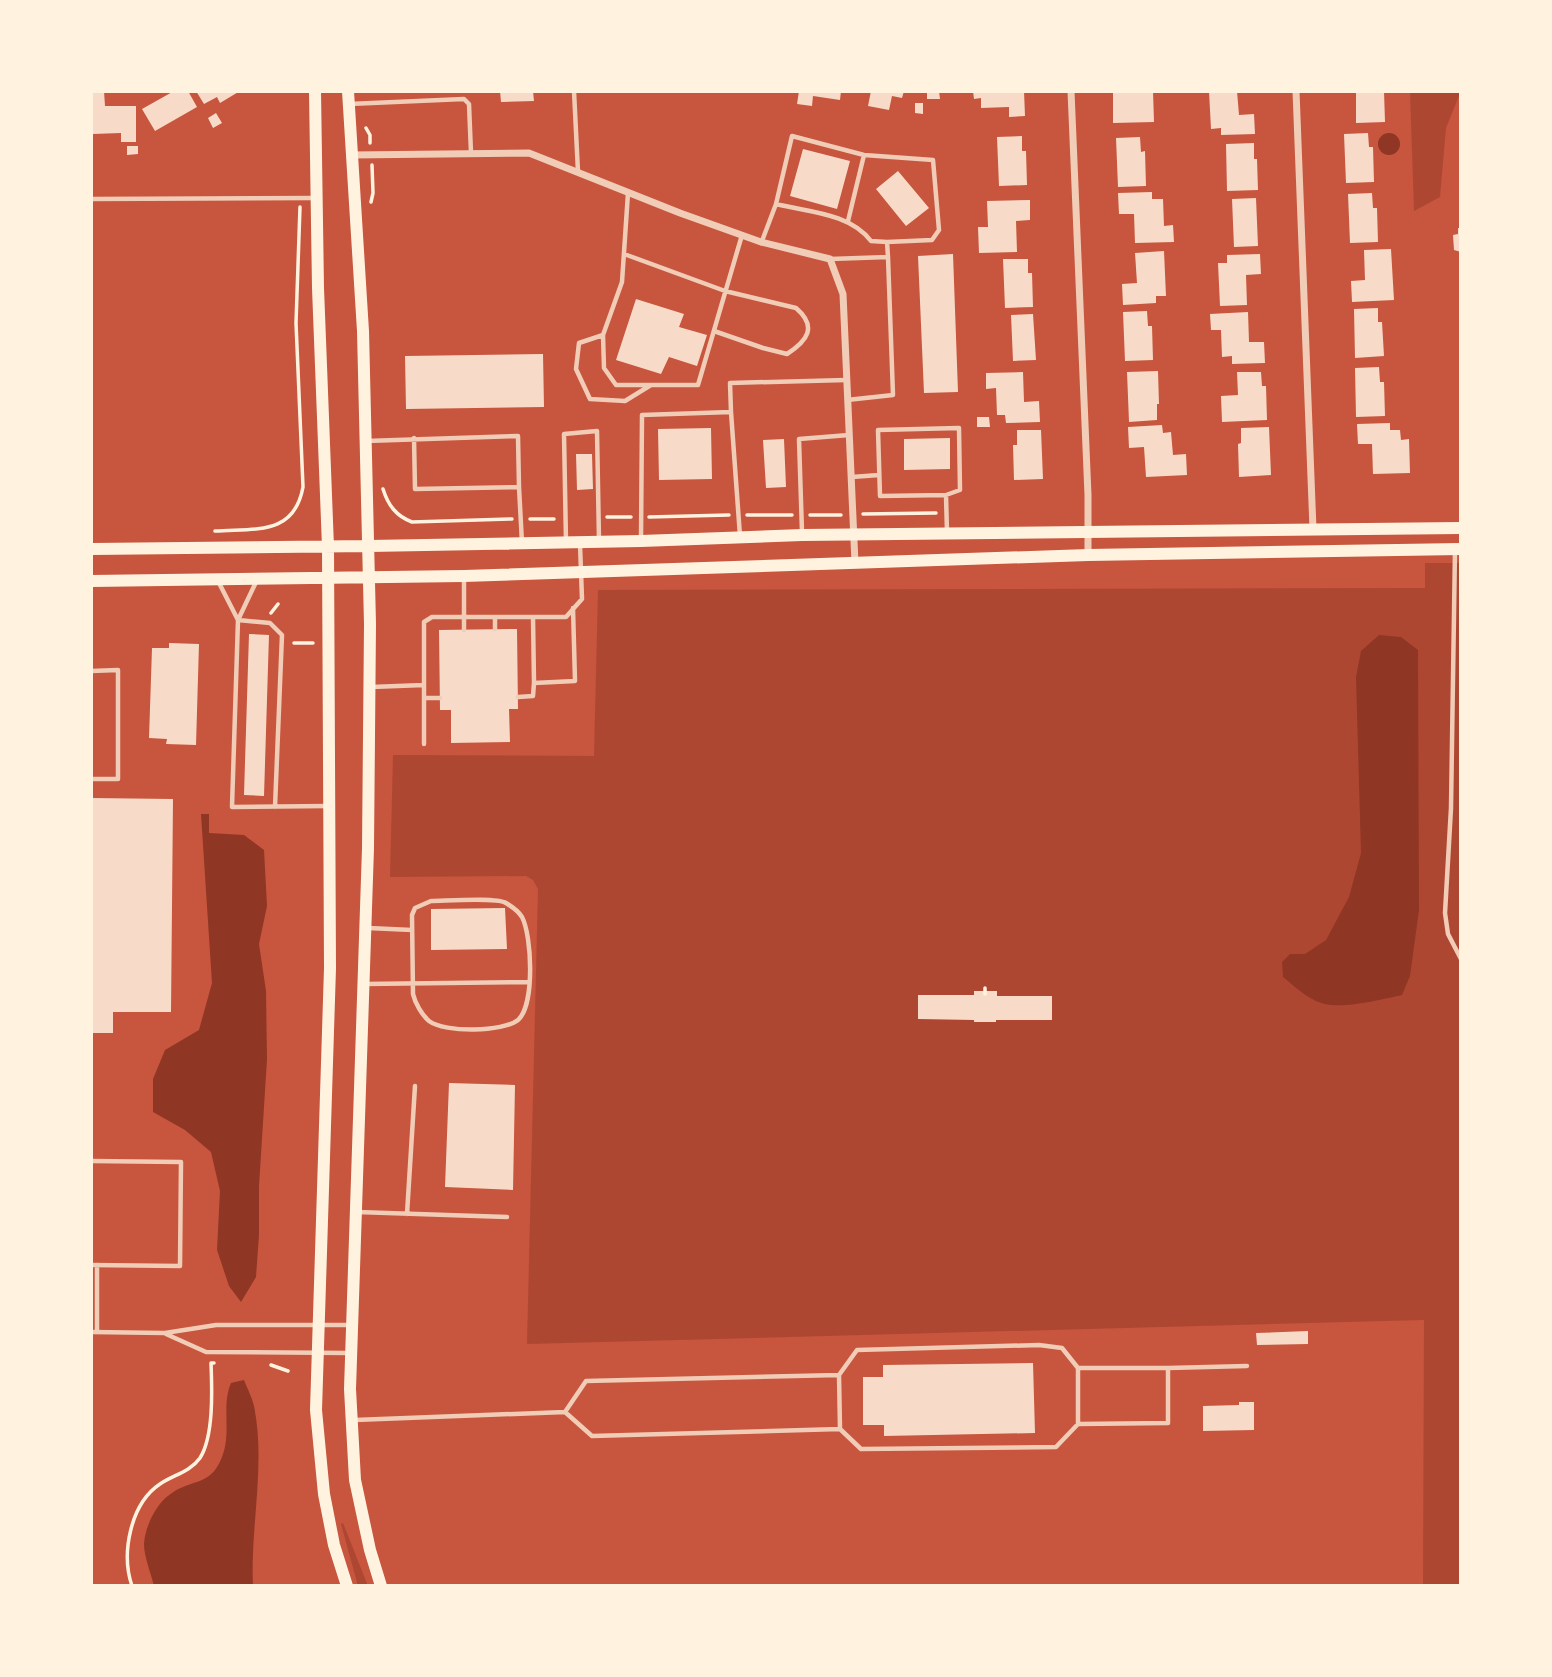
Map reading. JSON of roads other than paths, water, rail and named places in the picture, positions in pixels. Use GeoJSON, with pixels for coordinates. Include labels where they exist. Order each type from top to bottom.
{"type":"FeatureCollection","features":[{"type":"Feature","properties":{"kind":"main road"},"geometry":{"type":"LineString","coordinates":[[315,91],[328,547],[330,968],[316,1410],[324,1494],[334,1545],[347,1586]]}},
{"type":"Feature","properties":{"kind":"main road"},"geometry":{"type":"LineString","coordinates":[[348,97],[360,269],[370,577],[369,836],[350,1353],[351,1420],[355,1480],[381,1586]]}},
{"type":"Feature","properties":{"kind":"main road"},"geometry":{"type":"LineString","coordinates":[[91,549],[641,541],[802,534],[1457,528]]}},
{"type":"Feature","properties":{"kind":"main road"},"geometry":{"type":"LineString","coordinates":[[91,581],[464,576],[1088,555],[1458,549]]}},
{"type":"Feature","properties":{"kind":"street"},"geometry":{"type":"LineString","coordinates":[[1072,91],[1088,555]]}},
{"type":"Feature","properties":{"kind":"street"},"geometry":{"type":"LineString","coordinates":[[1296,91],[1313,529]]}},
{"type":"Feature","properties":{"kind":"street"},"geometry":{"type":"LineString","coordinates":[[352,155],[529,153],[761,242],[830,258],[843,294],[855,564]]}},
{"type":"Feature","properties":{"kind":"lane"},"geometry":{"type":"LineString","coordinates":[[574,91],[578,172]]}},
{"type":"Feature","properties":{"kind":"lane"},"geometry":{"type":"LineString","coordinates":[[348,97],[363,104],[464,99],[469,104],[471,153]]}},
{"type":"Feature","properties":{"kind":"lane"},"geometry":{"type":"LineString","coordinates":[[761,242],[776,204],[792,136],[864,155],[933,160],[939,230],[932,240],[871,241],[863,230],[848,221],[776,204]]}},
{"type":"Feature","properties":{"kind":"lane"},"geometry":{"type":"LineString","coordinates":[[848,221],[864,155]]}},
{"type":"Feature","properties":{"kind":"lane"},"geometry":{"type":"LineString","coordinates":[[628,192],[622,282],[603,335],[604,368],[616,385],[698,385],[742,235]]}},
{"type":"Feature","properties":{"kind":"lane"},"geometry":{"type":"LineString","coordinates":[[91,199],[316,198]]}},
{"type":"Feature","properties":{"kind":"lane"},"geometry":{"type":"LineString","coordinates":[[848,400],[893,395],[887,242]]}},
{"type":"Feature","properties":{"kind":"lane"},"geometry":{"type":"LineString","coordinates":[[624,254],[725,291],[796,308],[805,315],[808,329],[803,344],[788,354],[713,331]]}},
{"type":"Feature","properties":{"kind":"lane"},"geometry":{"type":"LineString","coordinates":[[830,258],[888,257]]}},
{"type":"Feature","properties":{"kind":"lane"},"geometry":{"type":"LineString","coordinates":[[603,335],[579,343],[576,369],[590,399],[625,401],[651,385]]}},
{"type":"Feature","properties":{"kind":"lane"},"geometry":{"type":"LineString","coordinates":[[740,537],[730,383],[847,380]]}},
{"type":"Feature","properties":{"kind":"lane"},"geometry":{"type":"LineString","coordinates":[[641,541],[642,415],[730,412]]}},
{"type":"Feature","properties":{"kind":"lane"},"geometry":{"type":"LineString","coordinates":[[959,428],[960,490],[946,495],[880,496],[878,429],[959,428]]}},
{"type":"Feature","properties":{"kind":"lane"},"geometry":{"type":"LineString","coordinates":[[424,744],[424,622],[432,617],[566,617],[582,599],[581,573],[566,519],[564,434],[597,431],[599,541]]}},
{"type":"Feature","properties":{"kind":"lane"},"geometry":{"type":"LineString","coordinates":[[802,534],[799,439],[849,435]]}},
{"type":"Feature","properties":{"kind":"lane"},"geometry":{"type":"LineString","coordinates":[[366,441],[518,436],[522,542]]}},
{"type":"Feature","properties":{"kind":"lane"},"geometry":{"type":"LineString","coordinates":[[414,438],[415,489],[519,488]]}},
{"type":"Feature","properties":{"kind":"lane"},"geometry":{"type":"LineString","coordinates":[[851,477],[879,475]]}},
{"type":"Feature","properties":{"kind":"lane"},"geometry":{"type":"LineString","coordinates":[[946,495],[947,533]]}},
{"type":"Feature","properties":{"kind":"lane"},"geometry":{"type":"LineString","coordinates":[[1458,549],[1451,808],[1445,913],[1448,934],[1461,959]]}},
{"type":"Feature","properties":{"kind":"lane"},"geometry":{"type":"LineString","coordinates":[[464,576],[464,630]]}},
{"type":"Feature","properties":{"kind":"lane"},"geometry":{"type":"LineString","coordinates":[[257,579],[238,620],[232,807],[329,806]]}},
{"type":"Feature","properties":{"kind":"lane"},"geometry":{"type":"LineString","coordinates":[[217,580],[238,620]]}},
{"type":"Feature","properties":{"kind":"lane"},"geometry":{"type":"LineString","coordinates":[[534,683],[575,681],[573,608]]}},
{"type":"Feature","properties":{"kind":"lane"},"geometry":{"type":"LineString","coordinates":[[495,617],[495,629]]}},
{"type":"Feature","properties":{"kind":"lane"},"geometry":{"type":"LineString","coordinates":[[518,697],[533,696],[533,617]]}},
{"type":"Feature","properties":{"kind":"lane"},"geometry":{"type":"LineString","coordinates":[[238,620],[270,623],[282,635],[275,807]]}},
{"type":"Feature","properties":{"kind":"lane"},"geometry":{"type":"LineString","coordinates":[[91,671],[118,670],[119,725],[118,779],[91,779]]}},
{"type":"Feature","properties":{"kind":"lane"},"geometry":{"type":"LineString","coordinates":[[370,687],[424,685]]}},
{"type":"Feature","properties":{"kind":"lane"},"geometry":{"type":"LineString","coordinates":[[424,698],[440,698]]}},
{"type":"Feature","properties":{"kind":"lane"},"geometry":{"type":"LineString","coordinates":[[503,901],[521,915],[529,938],[530,982],[526,1011],[516,1022],[483,1029],[449,1028],[430,1021],[414,1001],[412,915],[415,908],[425,902],[503,901]]}},
{"type":"Feature","properties":{"kind":"lane"},"geometry":{"type":"LineString","coordinates":[[364,928],[412,930]]}},
{"type":"Feature","properties":{"kind":"lane"},"geometry":{"type":"LineString","coordinates":[[363,984],[530,982]]}},
{"type":"Feature","properties":{"kind":"lane"},"geometry":{"type":"LineString","coordinates":[[407,1214],[415,1086]]}},
{"type":"Feature","properties":{"kind":"lane"},"geometry":{"type":"LineString","coordinates":[[91,1161],[181,1162],[180,1266],[94,1265],[94,1332],[165,1333],[216,1325],[351,1325]]}},
{"type":"Feature","properties":{"kind":"lane"},"geometry":{"type":"LineString","coordinates":[[355,1212],[507,1217]]}},
{"type":"Feature","properties":{"kind":"lane"},"geometry":{"type":"LineString","coordinates":[[165,1333],[206,1352],[350,1353]]}},
{"type":"Feature","properties":{"kind":"lane"},"geometry":{"type":"LineString","coordinates":[[351,1420],[565,1412],[592,1436],[839,1429],[861,1450],[1056,1447],[1078,1424],[1078,1368],[1062,1348],[1039,1345],[858,1350],[839,1375],[839,1429]]}},
{"type":"Feature","properties":{"kind":"lane"},"geometry":{"type":"LineString","coordinates":[[1078,1368],[1247,1366]]}},
{"type":"Feature","properties":{"kind":"lane"},"geometry":{"type":"LineString","coordinates":[[1078,1424],[1168,1423],[1168,1367]]}},
{"type":"Feature","properties":{"kind":"lane"},"geometry":{"type":"LineString","coordinates":[[565,1412],[586,1381],[839,1375]]}}]}
